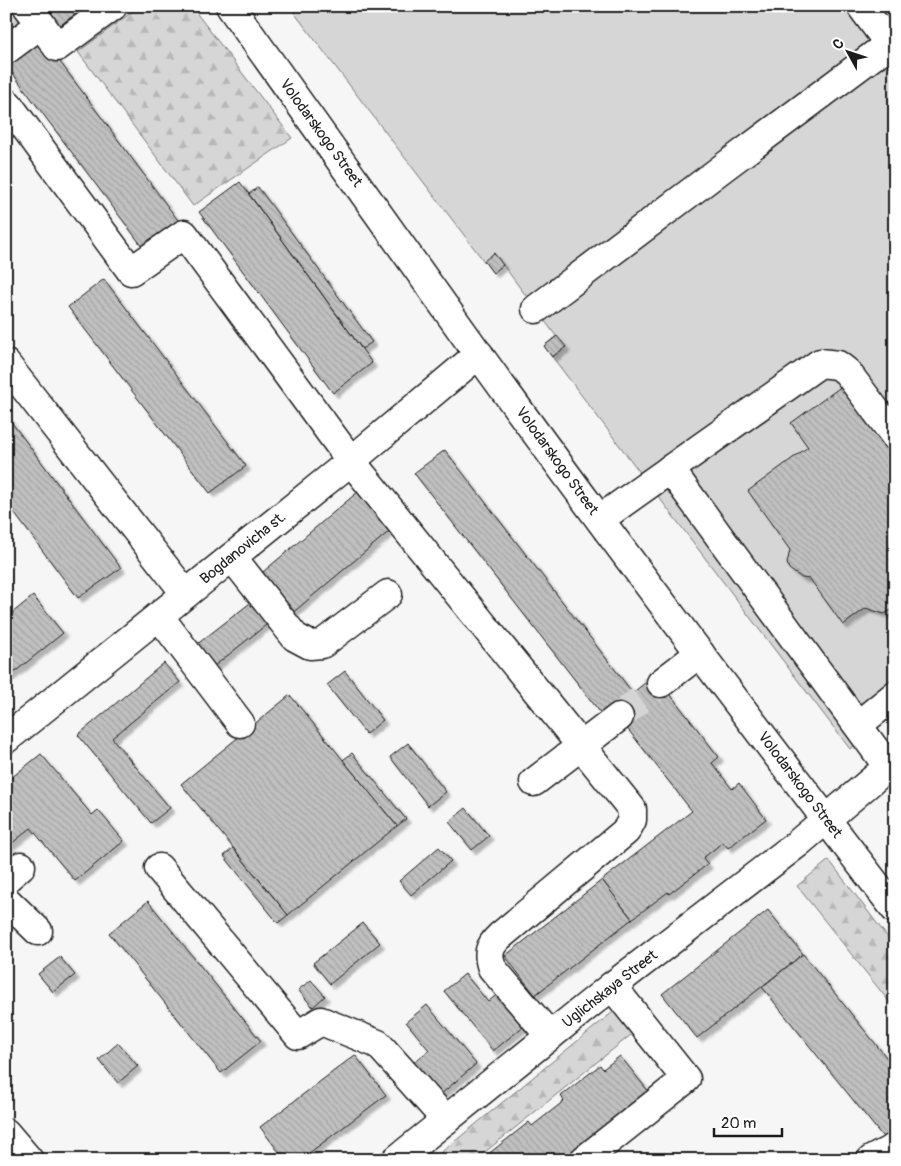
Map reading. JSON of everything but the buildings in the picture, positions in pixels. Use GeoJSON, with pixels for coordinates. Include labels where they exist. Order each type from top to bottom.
{"type":"FeatureCollection","features":[{"type":"Feature","properties":{"kind":"street"},"geometry":{"type":"LineString","coordinates":[[6,50],[34,15],[58,47],[113,6]]}},
{"type":"Feature","properties":{"kind":"street","name":"Volodarskogo Street"},"geometry":{"type":"LineString","coordinates":[[230,6],[479,354],[600,519],[825,820],[895,909]]}},
{"type":"Feature","properties":{"kind":"street"},"geometry":{"type":"LineString","coordinates":[[536,309],[728,164],[892,48],[862,6]]}},
{"type":"Feature","properties":{"kind":"street"},"geometry":{"type":"LineString","coordinates":[[7,104],[131,271],[184,234],[351,461],[632,809],[633,814],[626,831],[500,936],[493,943],[489,951],[492,968],[550,1036]]}},
{"type":"Feature","properties":{"kind":"street","name":"Bogdanovicha st."},"geometry":{"type":"LineString","coordinates":[[6,739],[351,461],[479,354]]}},
{"type":"Feature","properties":{"kind":"street"},"geometry":{"type":"LineString","coordinates":[[600,519],[820,363],[838,365],[847,372],[895,436]]}},
{"type":"Feature","properties":{"kind":"street"},"geometry":{"type":"LineString","coordinates":[[6,364],[186,594]]}},
{"type":"Feature","properties":{"kind":"street"},"geometry":{"type":"LineString","coordinates":[[670,469],[858,725],[891,764]]}},
{"type":"Feature","properties":{"kind":"street"},"geometry":{"type":"LineString","coordinates":[[232,557],[295,637],[310,645],[322,644],[388,594]]}},
{"type":"Feature","properties":{"kind":"street"},"geometry":{"type":"LineString","coordinates":[[159,616],[240,723]]}},
{"type":"Feature","properties":{"kind":"street"},"geometry":{"type":"LineString","coordinates":[[661,683],[700,653]]}},
{"type":"Feature","properties":{"kind":"street"},"geometry":{"type":"LineString","coordinates":[[858,725],[895,695]]}},
{"type":"Feature","properties":{"kind":"street"},"geometry":{"type":"LineString","coordinates":[[534,782],[618,716]]}},
{"type":"Feature","properties":{"kind":"street","name":"Uglichskaya Street"},"geometry":{"type":"LineString","coordinates":[[396,1160],[612,986],[797,844],[891,764]]}},
{"type":"Feature","properties":{"kind":"street"},"geometry":{"type":"LineString","coordinates":[[159,868],[298,1035],[321,1021],[378,1044],[446,1120]]}},
{"type":"Feature","properties":{"kind":"street"},"geometry":{"type":"LineString","coordinates":[[6,900],[38,931]]}},
{"type":"Feature","properties":{"kind":"street"},"geometry":{"type":"LineString","coordinates":[[584,1160],[686,1078],[612,986]]}},
{"type":"Feature","properties":{"kind":"street"},"geometry":{"type":"LineString","coordinates":[[6,1133],[29,1160]]}},
{"type":"Feature","properties":{"kind":"green space"},"geometry":{"type":"Polygon","coordinates":[[[6,6],[11,6],[23,23],[6,35],[6,6]]]}},
{"type":"Feature","properties":{"kind":"green space"},"geometry":{"type":"Polygon","coordinates":[[[140,6],[191,6],[292,138],[193,206],[78,52],[140,6]]]}},
{"type":"Feature","properties":{"kind":"green space"},"geometry":{"type":"Polygon","coordinates":[[[289,6],[895,6],[895,711],[850,749],[544,346],[556,336],[503,265],[493,273],[289,6]]]}},
{"type":"Feature","properties":{"kind":"green space"},"geometry":{"type":"Polygon","coordinates":[[[829,860],[895,947],[895,1009],[797,886],[829,860]]]}},
{"type":"Feature","properties":{"kind":"green space"},"geometry":{"type":"Polygon","coordinates":[[[619,1007],[637,1030],[475,1160],[432,1160],[619,1007]]]}},
{"type":"Feature","properties":{"kind":"tunnel"},"geometry":{"type":"LineString","coordinates":[[619,717],[661,683]]}}]}
